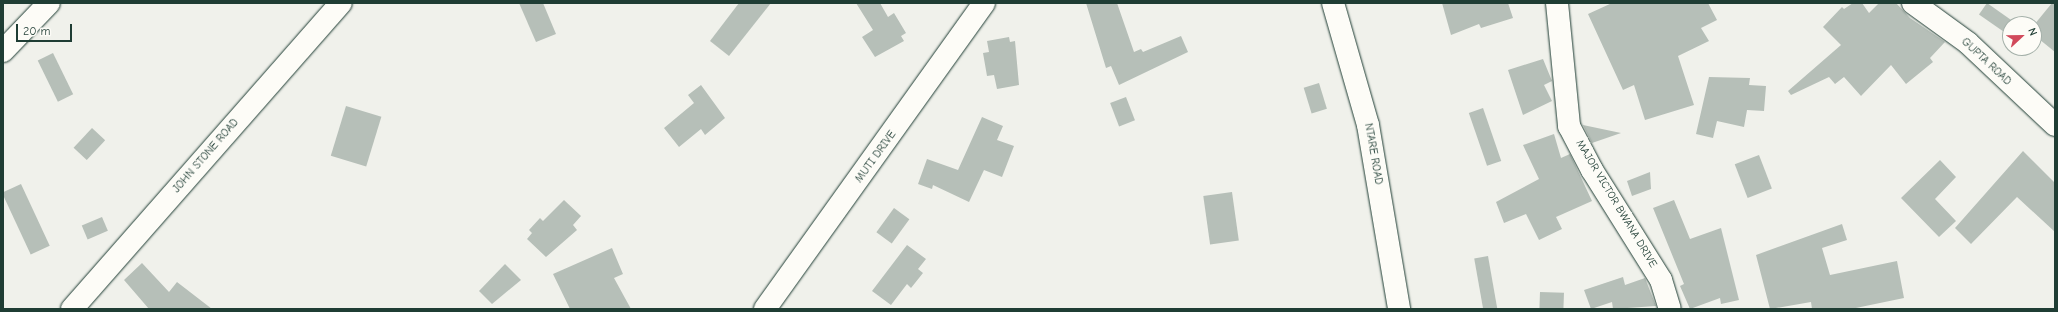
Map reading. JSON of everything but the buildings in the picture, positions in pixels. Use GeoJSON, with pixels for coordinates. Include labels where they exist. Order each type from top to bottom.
{"type":"FeatureCollection","features":[{"type":"Feature","properties":{"kind":"street"},"geometry":{"type":"LineString","coordinates":[[3,51],[49,3]]}},
{"type":"Feature","properties":{"kind":"street","name":"JOHN STONE ROAD"},"geometry":{"type":"LineString","coordinates":[[72,309],[341,3]]}},
{"type":"Feature","properties":{"kind":"street","name":"MUTI DRIVE"},"geometry":{"type":"LineString","coordinates":[[765,309],[984,3]]}},
{"type":"Feature","properties":{"kind":"street","name":"NTARE ROAD"},"geometry":{"type":"LineString","coordinates":[[1333,3],[1368,125],[1398,309]]}},
{"type":"Feature","properties":{"kind":"street","name":"MAJOR VICTOR BWANA DRIVE"},"geometry":{"type":"LineString","coordinates":[[1557,3],[1569,126],[1592,170],[1661,280],[1670,309]]}},
{"type":"Feature","properties":{"kind":"street","name":"GUPTA ROAD"},"geometry":{"type":"LineString","coordinates":[[1913,3],[1968,43],[2055,125]]}}]}
